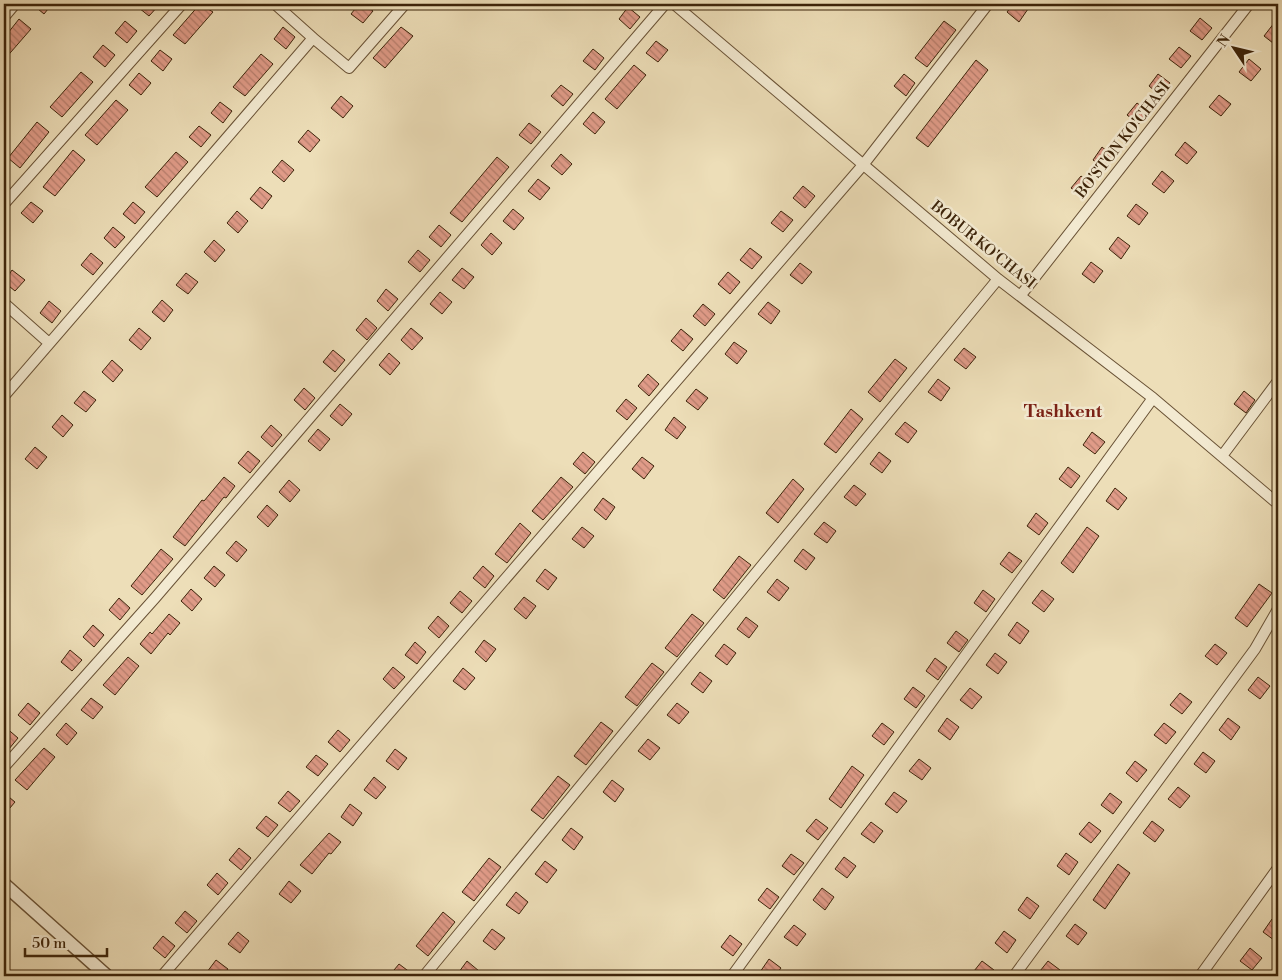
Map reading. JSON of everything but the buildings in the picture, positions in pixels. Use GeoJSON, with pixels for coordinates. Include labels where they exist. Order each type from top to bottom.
{"type":"FeatureCollection","features":[{"type":"Feature","properties":{"kind":"street"},"geometry":{"type":"LineString","coordinates":[[4,17],[15,4]]}},
{"type":"Feature","properties":{"kind":"street"},"geometry":{"type":"LineString","coordinates":[[4,204],[182,4]]}},
{"type":"Feature","properties":{"kind":"street"},"geometry":{"type":"LineString","coordinates":[[275,4],[348,68],[405,4]]}},
{"type":"Feature","properties":{"kind":"street"},"geometry":{"type":"LineString","coordinates":[[4,767],[155,598],[665,4]]}},
{"type":"Feature","properties":{"kind":"street","name":"BOBUR KO'CHASI"},"geometry":{"type":"LineString","coordinates":[[674,4],[998,279],[1153,398],[1278,504]]}},
{"type":"Feature","properties":{"kind":"street"},"geometry":{"type":"LineString","coordinates":[[162,976],[863,165],[988,4]]}},
{"type":"Feature","properties":{"kind":"street","name":"BO'STON KO'CHASI"},"geometry":{"type":"LineString","coordinates":[[1021,295],[1248,4]]}},
{"type":"Feature","properties":{"kind":"street"},"geometry":{"type":"LineString","coordinates":[[4,396],[313,38]]}},
{"type":"Feature","properties":{"kind":"street"},"geometry":{"type":"LineString","coordinates":[[424,976],[998,279]]}},
{"type":"Feature","properties":{"kind":"street"},"geometry":{"type":"LineString","coordinates":[[4,302],[49,343]]}},
{"type":"Feature","properties":{"kind":"street"},"geometry":{"type":"LineString","coordinates":[[1222,456],[1278,381]]}},
{"type":"Feature","properties":{"kind":"street"},"geometry":{"type":"LineString","coordinates":[[732,976],[1153,398]]}},
{"type":"Feature","properties":{"kind":"street"},"geometry":{"type":"LineString","coordinates":[[1014,976],[1255,649],[1278,609]]}},
{"type":"Feature","properties":{"kind":"street"},"geometry":{"type":"LineString","coordinates":[[1200,976],[1278,868]]}},
{"type":"Feature","properties":{"kind":"street"},"geometry":{"type":"LineString","coordinates":[[4,884],[107,976]]}},
{"type":"Feature","properties":{"kind":"district","name":"Tashkent"},"geometry":{"type":"Point","coordinates":[1063,411]}}]}
